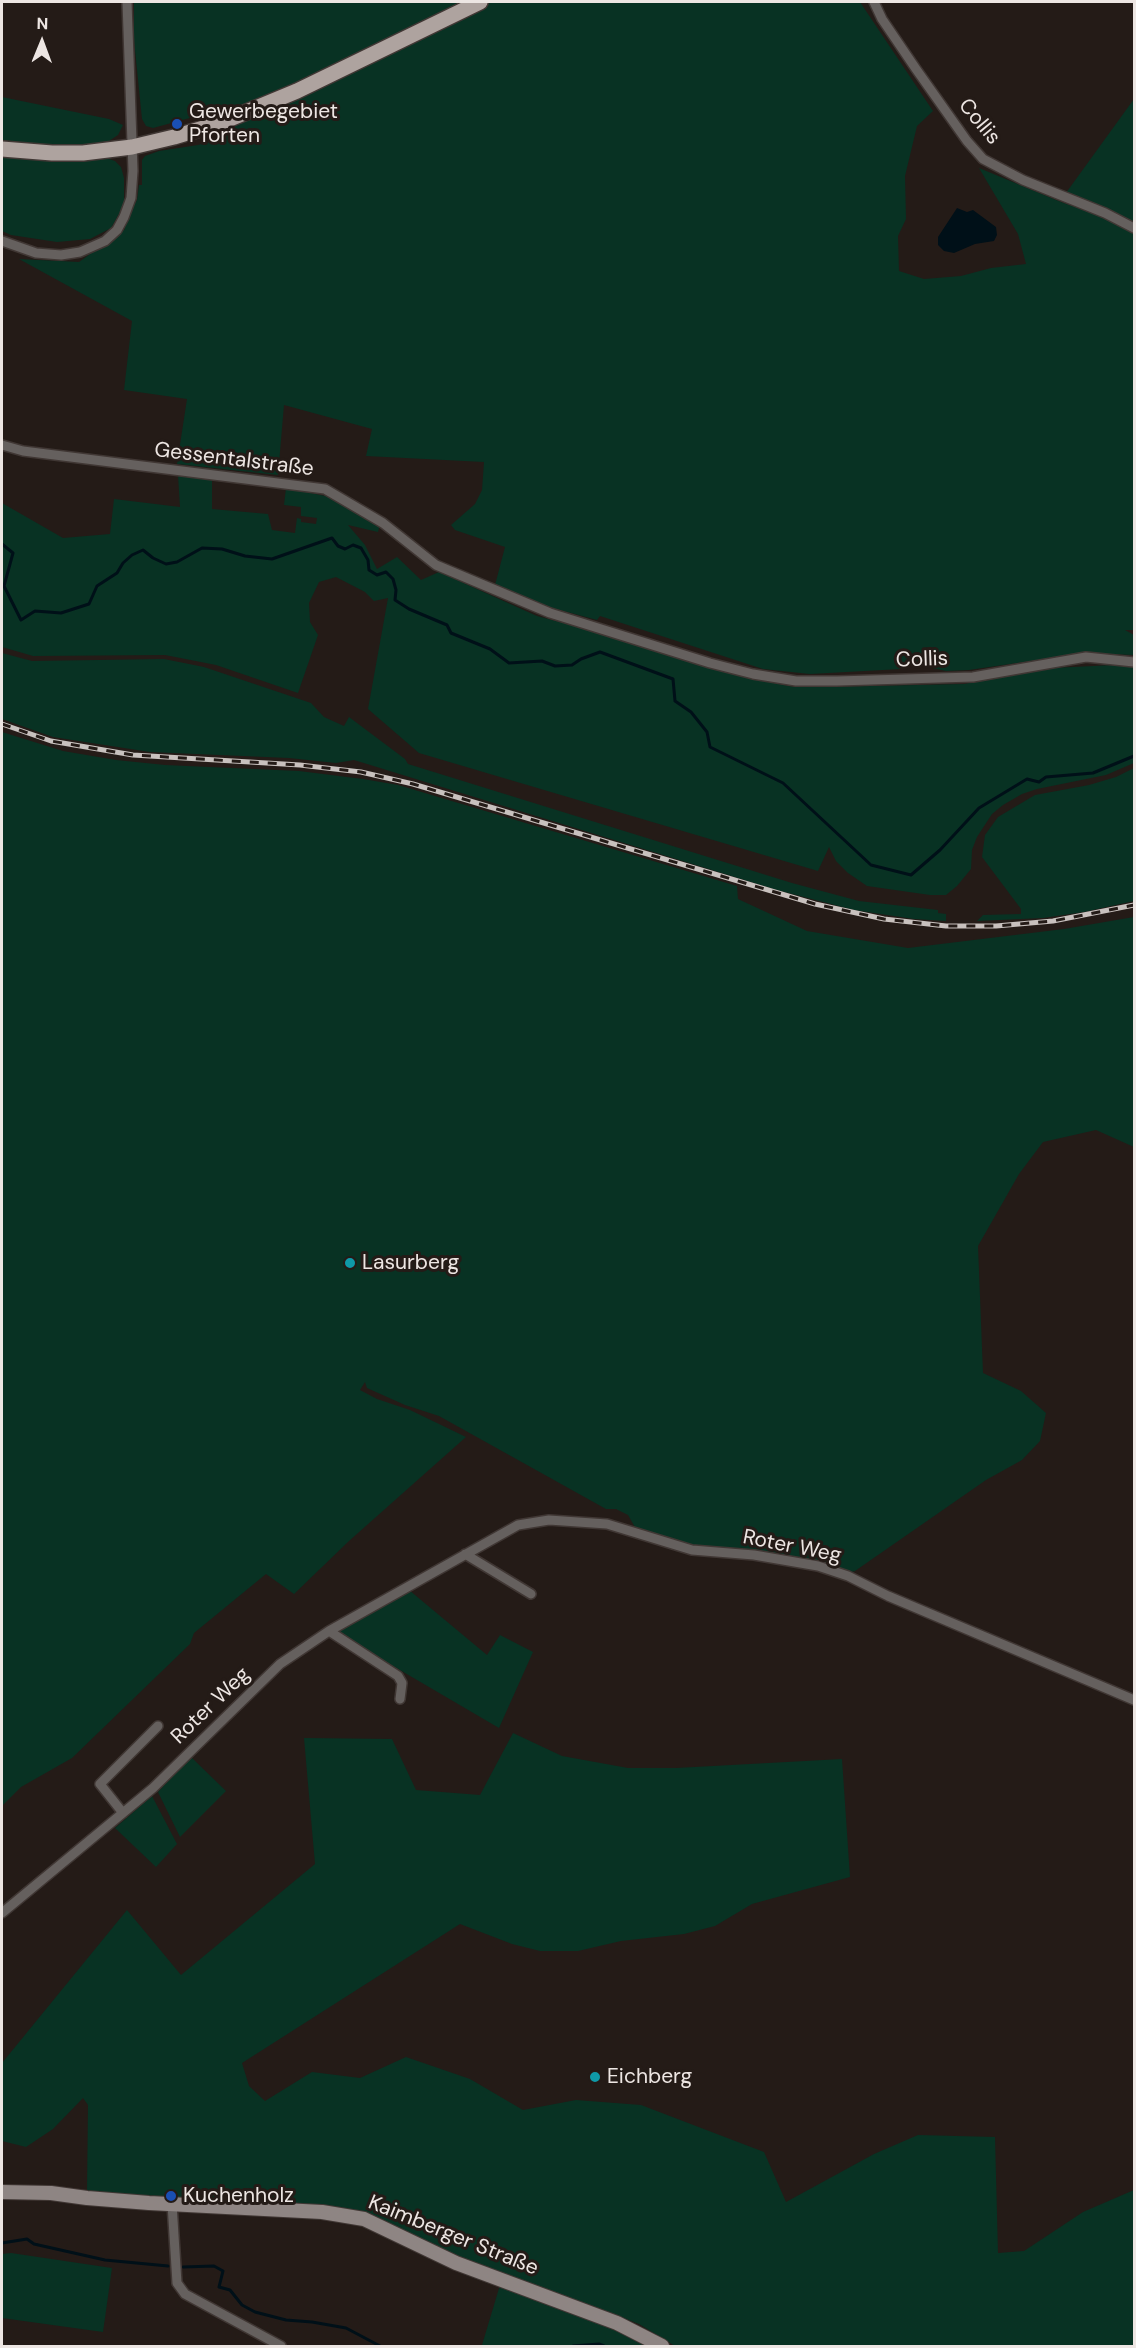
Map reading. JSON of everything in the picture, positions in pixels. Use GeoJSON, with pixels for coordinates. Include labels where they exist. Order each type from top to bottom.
{"type":"FeatureCollection","features":[{"type":"Feature","properties":{"kind":"main road"},"geometry":{"type":"LineString","coordinates":[[2,148],[72,153],[132,147],[174,137],[252,110],[297,91],[480,2]]}},
{"type":"Feature","properties":{"kind":"main road","name":"Kaimberger Straße"},"geometry":{"type":"LineString","coordinates":[[2,2192],[51,2193],[87,2199],[322,2212],[364,2219],[456,2263],[617,2322],[662,2346]]}},
{"type":"Feature","properties":{"kind":"street"},"geometry":{"type":"LineString","coordinates":[[2,241],[36,253],[61,255],[80,252],[105,241],[117,230],[131,198],[132,147],[127,2]]}},
{"type":"Feature","properties":{"kind":"street","name":"Collis"},"geometry":{"type":"LineString","coordinates":[[873,2],[910,61],[967,141],[983,159],[1023,180],[1105,213],[1134,228]]}},
{"type":"Feature","properties":{"kind":"street","name":"Gessentalstraße"},"geometry":{"type":"LineString","coordinates":[[2,445],[23,451],[325,489],[383,523],[436,565],[550,613],[710,663]]}},
{"type":"Feature","properties":{"kind":"street","name":"Collis"},"geometry":{"type":"LineString","coordinates":[[710,663],[753,674],[796,681],[837,681],[973,677],[1086,657],[1134,662]]}},
{"type":"Feature","properties":{"kind":"street","name":"Roter Weg"},"geometry":{"type":"LineString","coordinates":[[2,1913],[153,1788],[280,1664],[329,1631],[518,1525],[549,1520],[607,1524],[692,1550],[754,1555],[818,1566],[848,1576],[888,1596],[1134,1700]]}},
{"type":"Feature","properties":{"kind":"street"},"geometry":{"type":"LineString","coordinates":[[465,1554],[531,1594]]}},
{"type":"Feature","properties":{"kind":"street"},"geometry":{"type":"LineString","coordinates":[[329,1631],[398,1676],[402,1683],[400,1699]]}},
{"type":"Feature","properties":{"kind":"street","name":"Roter Weg"},"geometry":{"type":"LineString","coordinates":[[123,1813],[100,1784],[158,1726]]}},
{"type":"Feature","properties":{"kind":"street"},"geometry":{"type":"LineString","coordinates":[[172,2204],[177,2283],[185,2294],[281,2346]]}},
{"type":"Feature","properties":{"kind":"green space"},"geometry":{"type":"Polygon","coordinates":[[[134,2],[466,2],[278,92],[220,114],[198,119],[197,116],[153,128],[146,126],[142,119],[134,40],[134,2]]]}},
{"type":"Feature","properties":{"kind":"green space"},"geometry":{"type":"Polygon","coordinates":[[[492,2],[860,2],[933,111],[917,126],[905,176],[906,219],[898,236],[899,271],[924,279],[961,276],[991,268],[1026,264],[1018,234],[979,168],[1103,217],[1134,234],[1134,630],[1125,630],[1134,635],[1134,655],[1085,653],[969,670],[946,671],[914,664],[901,669],[810,674],[763,669],[600,616],[597,620],[549,607],[495,585],[505,547],[455,530],[451,525],[475,504],[482,490],[484,462],[366,456],[372,429],[284,405],[278,475],[177,464],[187,399],[124,390],[132,321],[19,259],[79,262],[125,229],[123,226],[137,200],[139,185],[142,185],[142,160],[145,156],[221,138],[243,121],[492,2]]]}},
{"type":"Feature","properties":{"kind":"green space"},"geometry":{"type":"Polygon","coordinates":[[[2,97],[109,119],[123,125],[118,135],[109,141],[89,144],[41,144],[2,140],[2,97]]]}},
{"type":"Feature","properties":{"kind":"green space"},"geometry":{"type":"Polygon","coordinates":[[[1134,99],[1134,228],[1063,197],[1134,99]]]}},
{"type":"Feature","properties":{"kind":"green space"},"geometry":{"type":"Polygon","coordinates":[[[2,155],[61,161],[106,158],[115,161],[121,167],[124,178],[124,205],[111,228],[90,239],[57,242],[11,235],[2,231],[2,155]]]}},
{"type":"Feature","properties":{"kind":"green space"},"geometry":{"type":"Polygon","coordinates":[[[178,475],[212,478],[212,509],[268,514],[272,530],[295,533],[297,518],[301,519],[301,522],[316,524],[317,518],[301,516],[301,507],[284,505],[286,488],[335,498],[380,524],[378,532],[348,525],[365,545],[377,569],[397,557],[421,580],[439,572],[537,616],[634,642],[758,680],[794,687],[964,684],[1052,668],[1114,665],[1134,667],[1134,763],[1106,775],[1037,789],[1022,794],[1003,805],[992,814],[977,837],[972,850],[971,869],[946,895],[930,895],[867,886],[848,873],[836,861],[829,847],[818,871],[419,753],[368,709],[388,598],[374,601],[365,592],[336,577],[319,582],[309,603],[310,622],[318,635],[298,693],[216,665],[165,655],[33,656],[2,647],[2,503],[63,538],[110,534],[114,499],[180,507],[178,475]]]}},
{"type":"Feature","properties":{"kind":"green space"},"geometry":{"type":"Polygon","coordinates":[[[2,653],[32,661],[164,659],[204,667],[311,703],[324,717],[344,726],[349,717],[405,759],[408,764],[792,883],[859,901],[938,910],[938,913],[946,914],[946,921],[914,919],[854,910],[777,890],[354,760],[336,763],[289,758],[150,752],[53,737],[2,719],[2,653]]]}},
{"type":"Feature","properties":{"kind":"green space"},"geometry":{"type":"Polygon","coordinates":[[[2,732],[63,751],[116,760],[165,765],[299,771],[398,785],[737,886],[738,899],[807,931],[908,948],[1064,929],[1134,917],[1134,1147],[1096,1130],[1043,1142],[1019,1174],[978,1246],[983,1373],[1021,1391],[1046,1413],[1040,1441],[1022,1460],[986,1480],[855,1571],[848,1573],[798,1558],[692,1548],[636,1529],[628,1515],[616,1509],[606,1509],[439,1416],[405,1405],[367,1388],[365,1382],[360,1390],[377,1399],[410,1410],[466,1437],[349,1541],[294,1594],[266,1574],[194,1633],[190,1644],[72,1758],[21,1787],[2,1806],[2,732]]]}},
{"type":"Feature","properties":{"kind":"green space"},"geometry":{"type":"Polygon","coordinates":[[[1134,768],[1134,901],[1043,918],[977,921],[983,915],[1021,914],[1021,909],[982,857],[985,835],[998,817],[1035,795],[1089,785],[1116,777],[1134,768]]]}},
{"type":"Feature","properties":{"kind":"green space"},"geometry":{"type":"Polygon","coordinates":[[[409,1590],[487,1655],[500,1635],[533,1652],[499,1728],[335,1632],[409,1590]]]}},
{"type":"Feature","properties":{"kind":"green space"},"geometry":{"type":"Polygon","coordinates":[[[513,1733],[562,1756],[628,1768],[676,1768],[842,1759],[850,1877],[752,1904],[715,1926],[684,1934],[621,1941],[578,1951],[540,1951],[512,1944],[460,1924],[242,2063],[249,2086],[265,2101],[312,2072],[360,2078],[406,2057],[470,2079],[523,2110],[576,2100],[641,2105],[764,2152],[786,2202],[874,2154],[918,2135],[995,2137],[998,2253],[1024,2251],[1083,2212],[1134,2190],[1134,2346],[675,2346],[639,2324],[593,2306],[470,2265],[360,2214],[87,2193],[88,2105],[83,2098],[53,2129],[26,2147],[2,2141],[2,2063],[127,1910],[181,1975],[315,1864],[304,1738],[392,1739],[416,1790],[480,1795],[513,1733]]]}},
{"type":"Feature","properties":{"kind":"green space"},"geometry":{"type":"Polygon","coordinates":[[[191,1757],[226,1791],[180,1837],[158,1792],[191,1757]]]}},
{"type":"Feature","properties":{"kind":"green space"},"geometry":{"type":"Polygon","coordinates":[[[152,1796],[177,1844],[156,1867],[115,1828],[152,1796]]]}},
{"type":"Feature","properties":{"kind":"green space"},"geometry":{"type":"Polygon","coordinates":[[[11,2253],[112,2268],[103,2332],[2,2318],[2,2254],[11,2253]]]}},
{"type":"Feature","properties":{"kind":"green space"},"geometry":{"type":"Polygon","coordinates":[[[500,2285],[628,2334],[650,2346],[439,2346],[482,2345],[500,2285]]]}},
{"type":"Feature","properties":{"kind":"shaded area"},"geometry":{"type":"Polygon","coordinates":[[[957,208],[967,212],[973,210],[996,227],[997,235],[994,241],[975,244],[954,253],[944,251],[938,245],[938,237],[957,208]]]}},
{"type":"Feature","properties":{"kind":"waterway"},"geometry":{"type":"LineString","coordinates":[[2,544],[13,553],[4,586],[21,620],[35,611],[61,613],[89,604],[97,586],[117,573],[132,555],[143,550],[166,564],[177,562],[202,548],[222,549],[245,556],[272,559],[332,538],[338,546],[345,549],[353,545],[361,548],[368,560],[369,570],[377,575],[386,572],[393,579],[396,590],[395,600],[409,609],[447,625],[451,633],[490,649],[509,663],[542,661],[555,666],[572,665],[600,652],[673,679],[675,701],[691,712],[707,732],[710,747],[783,783],[871,865],[911,875],[940,850],[979,808],[1027,779],[1039,782],[1046,777],[1093,773],[1134,756]]}},
{"type":"Feature","properties":{"kind":"waterway"},"geometry":{"type":"LineString","coordinates":[[2,2243],[27,2239],[34,2244],[105,2260],[168,2266]]}},
{"type":"Feature","properties":{"kind":"waterway"},"geometry":{"type":"LineString","coordinates":[[183,2267],[214,2266],[223,2271],[219,2287],[230,2290],[242,2305],[255,2312],[286,2320],[346,2328],[380,2346]]}},
{"type":"Feature","properties":{"kind":"waterway"},"geometry":{"type":"LineString","coordinates":[[573,2346],[599,2344],[604,2346]]}},
{"type":"Feature","properties":{"kind":"railway"},"geometry":{"type":"LineString","coordinates":[[2,724],[51,741],[133,755],[300,765],[361,772],[413,784],[815,904],[884,919],[946,926],[996,926],[1053,921],[1134,905]]}},
{"type":"Feature","properties":{"kind":"place","name":"Gewerbegebiet Pforten"},"geometry":{"type":"Point","coordinates":[177,124]}},
{"type":"Feature","properties":{"kind":"place","name":"Lasurberg"},"geometry":{"type":"Point","coordinates":[350,1263]}},
{"type":"Feature","properties":{"kind":"place","name":"Eichberg"},"geometry":{"type":"Point","coordinates":[595,2077]}},
{"type":"Feature","properties":{"kind":"place","name":"Kuchenholz"},"geometry":{"type":"Point","coordinates":[171,2196]}}]}
